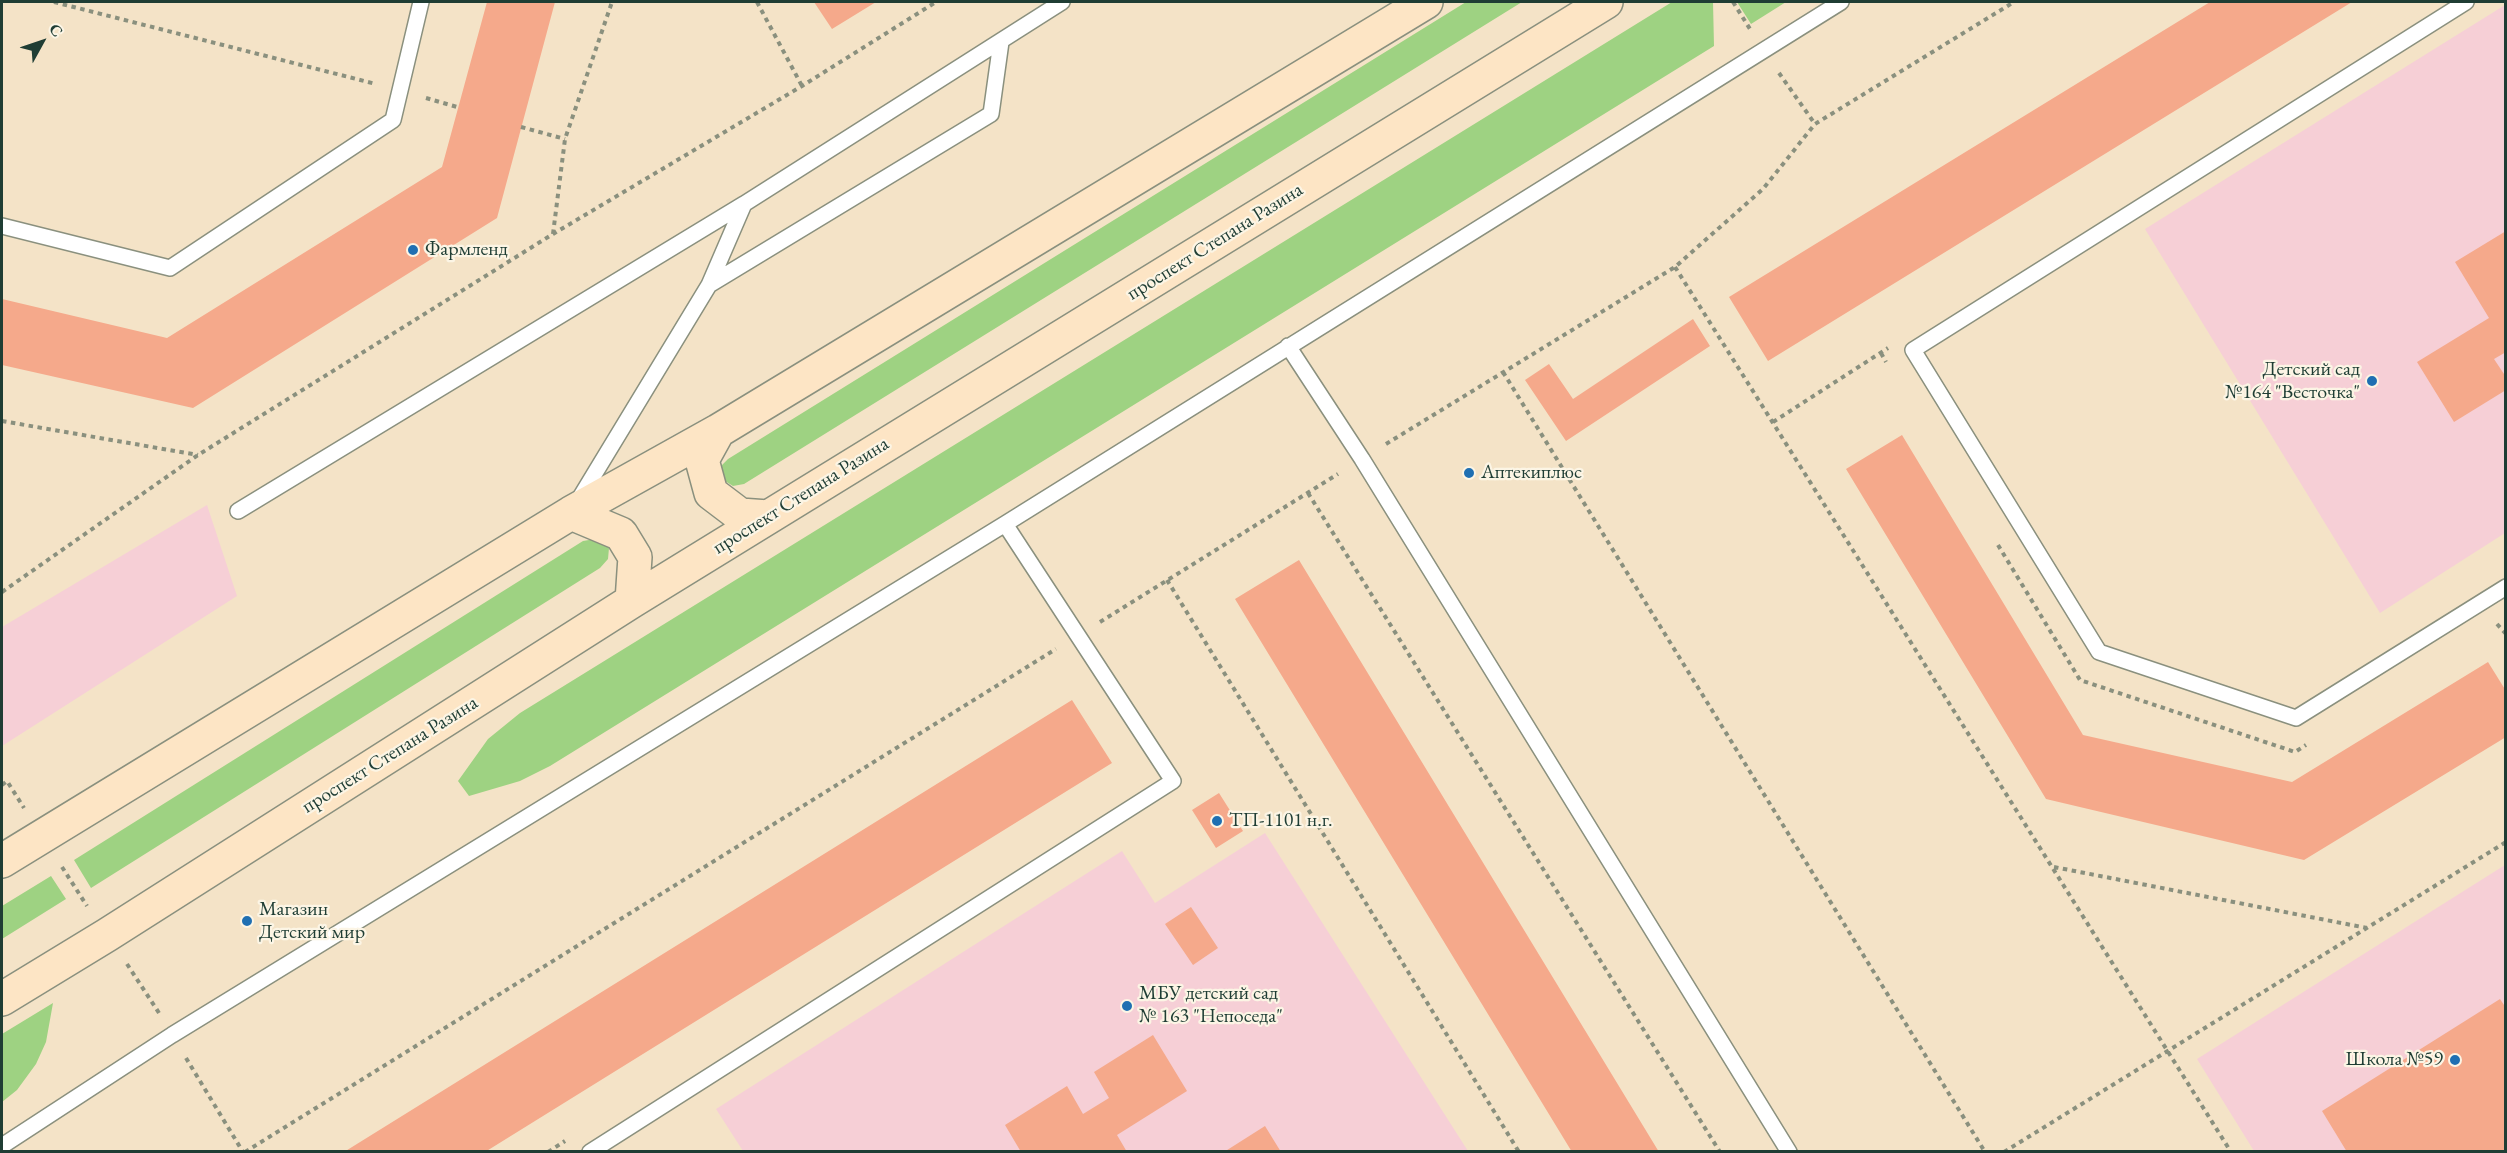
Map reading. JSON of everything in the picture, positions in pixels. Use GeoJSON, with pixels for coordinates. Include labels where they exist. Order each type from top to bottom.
{"type":"FeatureCollection","features":[{"type":"Feature","properties":{"kind":"main road"},"geometry":{"type":"LineString","coordinates":[[2,861],[571,513],[718,431],[1426,2]]}},
{"type":"Feature","properties":{"kind":"main road","name":"проспект Степана Разина"},"geometry":{"type":"LineString","coordinates":[[2,999],[107,935],[768,516],[1606,2]]}},
{"type":"Feature","properties":{"kind":"main road"},"geometry":{"type":"LineString","coordinates":[[718,431],[702,460],[711,493],[740,514],[768,516]]}},
{"type":"Feature","properties":{"kind":"main road"},"geometry":{"type":"LineString","coordinates":[[571,513],[621,534],[635,558],[632,601]]}},
{"type":"Feature","properties":{"kind":"lane"},"geometry":{"type":"LineString","coordinates":[[2,226],[170,268],[393,120],[420,2]]}},
{"type":"Feature","properties":{"kind":"lane"},"geometry":{"type":"LineString","coordinates":[[238,511],[744,204],[1062,2]]}},
{"type":"Feature","properties":{"kind":"lane"},"geometry":{"type":"LineString","coordinates":[[2,1146],[172,1035],[1005,524],[1841,2]]}},
{"type":"Feature","properties":{"kind":"lane"},"geometry":{"type":"LineString","coordinates":[[2466,2],[1913,350],[2099,652],[2296,718],[2505,587]]}},
{"type":"Feature","properties":{"kind":"lane"},"geometry":{"type":"LineString","coordinates":[[709,285],[991,114],[1000,42]]}},
{"type":"Feature","properties":{"kind":"lane"},"geometry":{"type":"LineString","coordinates":[[571,513],[709,285],[744,204]]}},
{"type":"Feature","properties":{"kind":"lane"},"geometry":{"type":"LineString","coordinates":[[1288,346],[1362,459],[1789,1152]]}},
{"type":"Feature","properties":{"kind":"lane"},"geometry":{"type":"LineString","coordinates":[[590,1152],[1173,781],[1005,524]]}},
{"type":"Feature","properties":{"kind":"path"},"geometry":{"type":"LineString","coordinates":[[54,2],[458,107]]}},
{"type":"Feature","properties":{"kind":"path"},"geometry":{"type":"LineString","coordinates":[[553,234],[565,139],[612,2]]}},
{"type":"Feature","properties":{"kind":"path"},"geometry":{"type":"LineString","coordinates":[[757,2],[802,86]]}},
{"type":"Feature","properties":{"kind":"path"},"geometry":{"type":"LineString","coordinates":[[2,592],[198,455],[553,234],[802,86],[936,2]]}},
{"type":"Feature","properties":{"kind":"path"},"geometry":{"type":"LineString","coordinates":[[2,785],[7,781],[41,837],[150,996],[244,1152],[1675,267],[1763,189],[1815,124],[2014,2]]}},
{"type":"Feature","properties":{"kind":"path"},"geometry":{"type":"LineString","coordinates":[[521,127],[565,139]]}},
{"type":"Feature","properties":{"kind":"path"},"geometry":{"type":"LineString","coordinates":[[1675,267],[2231,1152]]}},
{"type":"Feature","properties":{"kind":"path"},"geometry":{"type":"LineString","coordinates":[[1881,352],[1887,363]]}},
{"type":"Feature","properties":{"kind":"path"},"geometry":{"type":"LineString","coordinates":[[1503,372],[1985,1152]]}},
{"type":"Feature","properties":{"kind":"path"},"geometry":{"type":"LineString","coordinates":[[2,421],[198,455]]}},
{"type":"Feature","properties":{"kind":"path"},"geometry":{"type":"LineString","coordinates":[[1308,493],[1720,1152]]}},
{"type":"Feature","properties":{"kind":"path"},"geometry":{"type":"LineString","coordinates":[[1993,537],[2080,680],[2295,752],[2314,740]]}},
{"type":"Feature","properties":{"kind":"path"},"geometry":{"type":"LineString","coordinates":[[1167,580],[1519,1152]]}},
{"type":"Feature","properties":{"kind":"path"},"geometry":{"type":"LineString","coordinates":[[2489,629],[2499,623],[2505,634]]}},
{"type":"Feature","properties":{"kind":"path"},"geometry":{"type":"LineString","coordinates":[[2004,1152],[2167,1049],[2187,1040],[2505,842]]}},
{"type":"Feature","properties":{"kind":"path"},"geometry":{"type":"LineString","coordinates":[[2053,867],[2367,928]]}},
{"type":"Feature","properties":{"kind":"path"},"geometry":{"type":"LineString","coordinates":[[548,1152],[568,1139]]}},
{"type":"Feature","properties":{"kind":"shaded area","name":"Детский сад №164 \"Весточка\""},"geometry":{"type":"Polygon","coordinates":[[[2505,5],[2505,533],[2380,613],[2145,229],[2505,5]]]}},
{"type":"Feature","properties":{"kind":"shaded area"},"geometry":{"type":"Polygon","coordinates":[[[207,505],[237,596],[2,746],[2,627],[207,505]]]}},
{"type":"Feature","properties":{"kind":"shaded area","name":"МБУ детский сад № 163 \"Непоседа\""},"geometry":{"type":"Polygon","coordinates":[[[1265,833],[1468,1151],[743,1151],[716,1109],[1122,851],[1155,903],[1265,833]]]}},
{"type":"Feature","properties":{"kind":"shaded area"},"geometry":{"type":"Polygon","coordinates":[[[2505,865],[2505,1151],[2254,1151],[2197,1059],[2505,865]]]}},
{"type":"Feature","properties":{"kind":"green space"},"geometry":{"type":"Polygon","coordinates":[[[1466,2],[1522,2],[744,484],[733,486],[725,481],[721,466],[728,459],[1466,2]]]}},
{"type":"Feature","properties":{"kind":"green space"},"geometry":{"type":"Polygon","coordinates":[[[1672,2],[1713,2],[1714,46],[550,766],[520,781],[469,796],[458,781],[488,739],[520,713],[1672,2]]]}},
{"type":"Feature","properties":{"kind":"green space"},"geometry":{"type":"Polygon","coordinates":[[[1737,2],[1786,2],[1751,24],[1737,2]]]}},
{"type":"Feature","properties":{"kind":"green space"},"geometry":{"type":"Polygon","coordinates":[[[595,539],[605,542],[609,548],[608,559],[600,568],[91,888],[74,860],[583,541],[595,539]]]}},
{"type":"Feature","properties":{"kind":"green space"},"geometry":{"type":"Polygon","coordinates":[[[51,876],[66,899],[2,939],[2,906],[51,876]]]}},
{"type":"Feature","properties":{"kind":"green space"},"geometry":{"type":"Polygon","coordinates":[[[53,1003],[46,1042],[36,1064],[17,1090],[2,1102],[2,1034],[53,1003]]]}},
{"type":"Feature","properties":{"kind":"building"},"geometry":{"type":"Polygon","coordinates":[[[487,2],[555,2],[497,218],[193,408],[2,365],[2,299],[167,338],[442,167],[487,2]]]}},
{"type":"Feature","properties":{"kind":"building"},"geometry":{"type":"Polygon","coordinates":[[[814,2],[876,2],[832,29],[814,2]]]}},
{"type":"Feature","properties":{"kind":"building"},"geometry":{"type":"Polygon","coordinates":[[[2210,2],[2352,2],[1768,361],[1729,297],[2210,2]]]}},
{"type":"Feature","properties":{"kind":"building","name":"Детский сад №164 \"Весточка\""},"geometry":{"type":"Polygon","coordinates":[[[2506,231],[2506,352],[2494,359],[2506,377],[2506,390],[2454,422],[2417,362],[2489,318],[2455,262],[2506,231]]]}},
{"type":"Feature","properties":{"kind":"building"},"geometry":{"type":"Polygon","coordinates":[[[1693,319],[1710,346],[1566,441],[1525,380],[1549,364],[1573,399],[1693,319]]]}},
{"type":"Feature","properties":{"kind":"building"},"geometry":{"type":"Polygon","coordinates":[[[1902,435],[2083,735],[2292,782],[2488,662],[2506,691],[2506,737],[2304,860],[2046,799],[1846,469],[1902,435]]]}},
{"type":"Feature","properties":{"kind":"building"},"geometry":{"type":"Polygon","coordinates":[[[1299,560],[1659,1152],[1572,1152],[1235,599],[1299,560]]]}},
{"type":"Feature","properties":{"kind":"building"},"geometry":{"type":"Polygon","coordinates":[[[1072,700],[1112,763],[485,1152],[344,1152],[1072,700]]]}},
{"type":"Feature","properties":{"kind":"building","name":"ТП-1101 н.г."},"geometry":{"type":"Polygon","coordinates":[[[1219,793],[1243,831],[1216,848],[1192,810],[1219,793]]]}},
{"type":"Feature","properties":{"kind":"building"},"geometry":{"type":"Polygon","coordinates":[[[1191,907],[1218,948],[1193,965],[1165,924],[1191,907]]]}},
{"type":"Feature","properties":{"kind":"building","name":"Школа №59"},"geometry":{"type":"Polygon","coordinates":[[[2500,999],[2506,1008],[2506,1152],[2347,1152],[2322,1111],[2500,999]]]}},
{"type":"Feature","properties":{"kind":"building"},"geometry":{"type":"Polygon","coordinates":[[[1153,1035],[1187,1091],[1117,1135],[1127,1152],[1021,1152],[1005,1125],[1067,1086],[1083,1114],[1109,1098],[1094,1072],[1153,1035]]]}},
{"type":"Feature","properties":{"kind":"building"},"geometry":{"type":"Polygon","coordinates":[[[1265,1126],[1281,1152],[1224,1152],[1265,1126]]]}},
{"type":"Feature","properties":{"kind":"place","name":"Фармленд"},"geometry":{"type":"Point","coordinates":[413,250]}},
{"type":"Feature","properties":{"kind":"place","name":"Детский сад №164 \"Весточка\""},"geometry":{"type":"Point","coordinates":[2372,381]}},
{"type":"Feature","properties":{"kind":"place","name":"Аптекиплюс"},"geometry":{"type":"Point","coordinates":[1469,473]}},
{"type":"Feature","properties":{"kind":"place","name":"ТП-1101 н.г."},"geometry":{"type":"Point","coordinates":[1217,821]}},
{"type":"Feature","properties":{"kind":"place","name":"Магазин Детский мир"},"geometry":{"type":"Point","coordinates":[247,921]}},
{"type":"Feature","properties":{"kind":"place","name":"МБУ детский сад № 163 \"Непоседа\""},"geometry":{"type":"Point","coordinates":[1127,1006]}},
{"type":"Feature","properties":{"kind":"place","name":"Школа №59"},"geometry":{"type":"Point","coordinates":[2455,1060]}}]}
